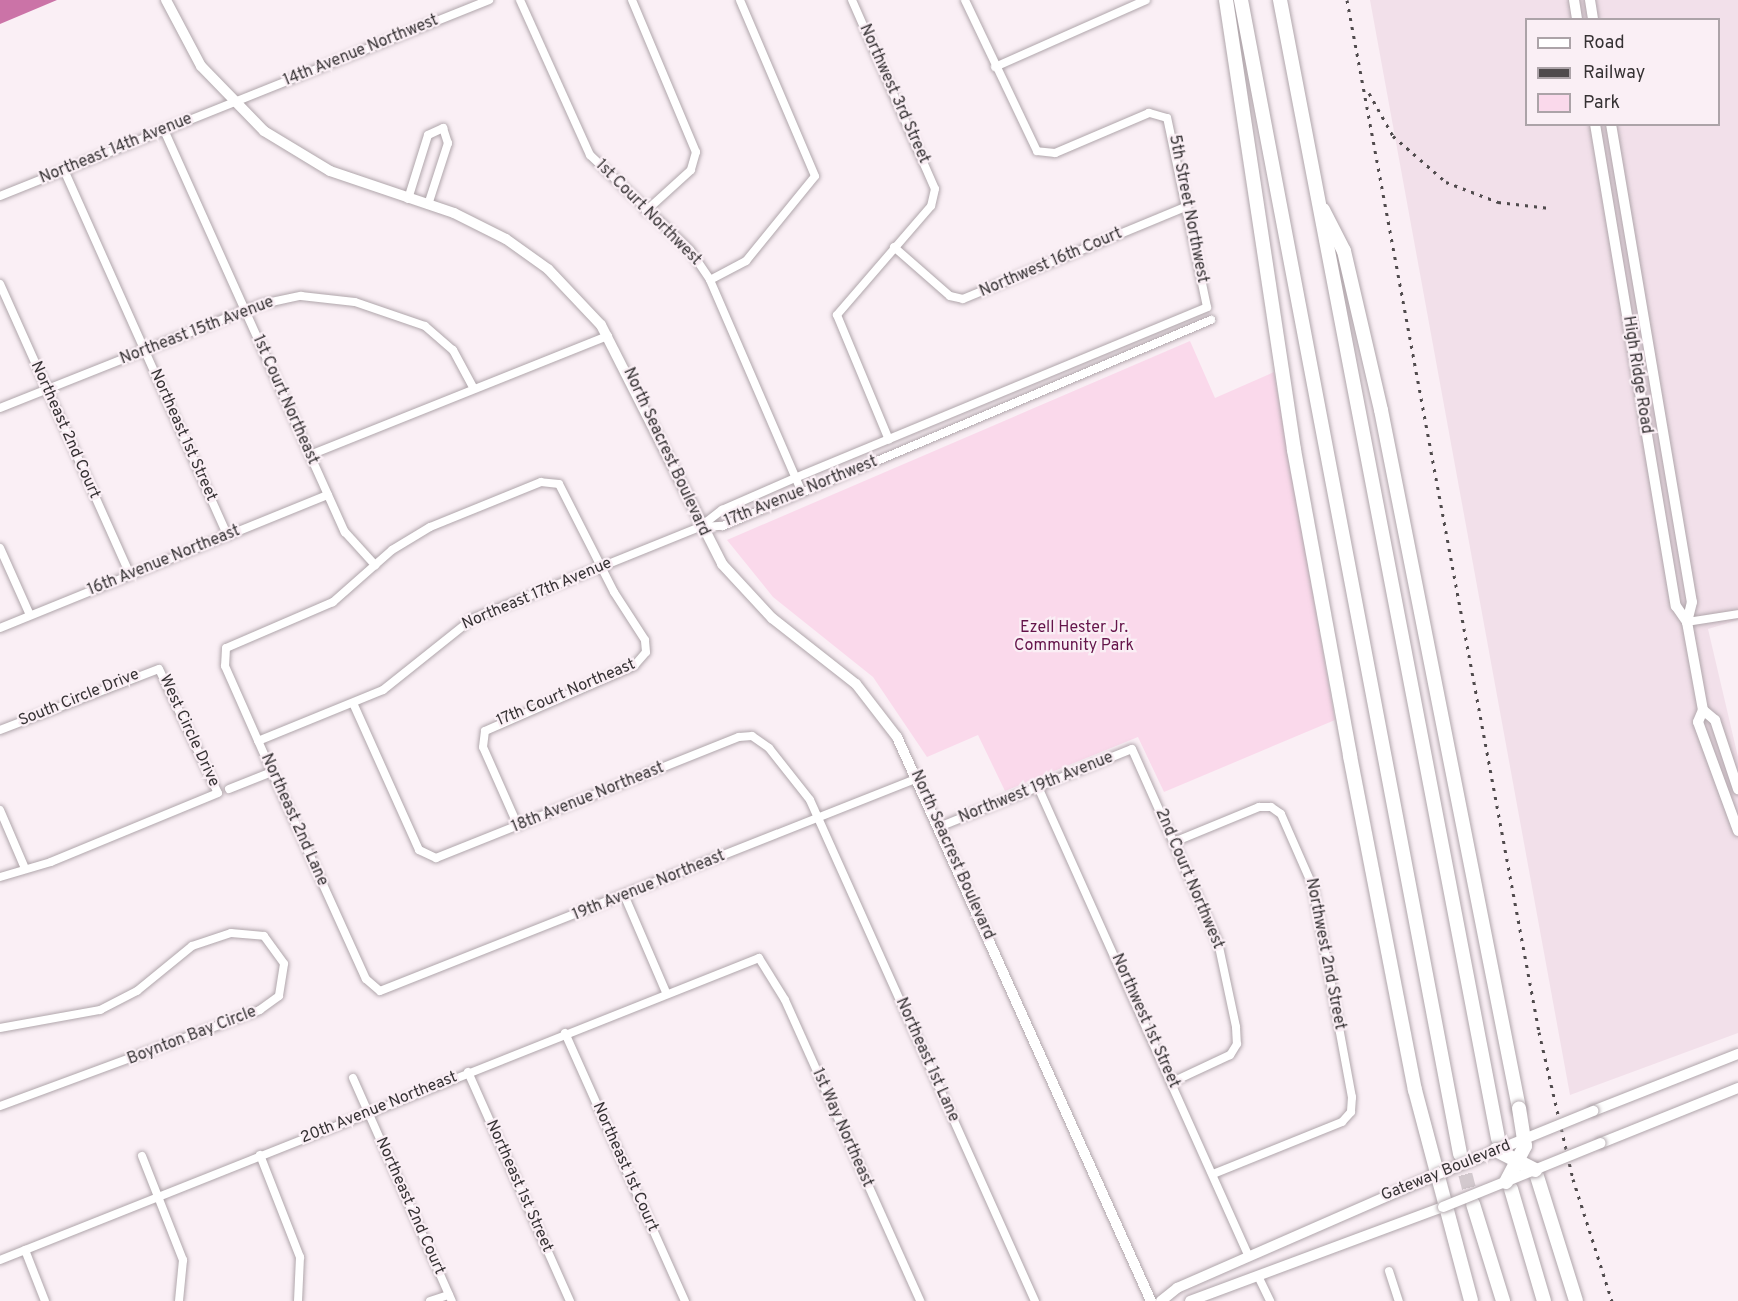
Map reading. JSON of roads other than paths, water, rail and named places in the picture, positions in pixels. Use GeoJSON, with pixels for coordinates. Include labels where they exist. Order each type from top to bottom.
{"type":"FeatureCollection","features":[{"type":"Feature","properties":{"kind":"highway"},"geometry":{"type":"LineString","coordinates":[[1226,0],[1306,519],[1436,1175],[1443,1207],[1471,1301]]}},
{"type":"Feature","properties":{"kind":"highway"},"geometry":{"type":"LineString","coordinates":[[1241,0],[1460,1154]]}},
{"type":"Feature","properties":{"kind":"highway"},"geometry":{"type":"LineString","coordinates":[[1280,0],[1497,1145],[1520,1158],[1536,1174],[1576,1301]]}},
{"type":"Feature","properties":{"kind":"highway"},"geometry":{"type":"LineString","coordinates":[[1316,198],[1344,251],[1379,399],[1526,1138],[1509,1185],[1544,1301]]}},
{"type":"Feature","properties":{"kind":"highway"},"geometry":{"type":"LineString","coordinates":[[1473,1204],[1503,1301]]}},
{"type":"Feature","properties":{"kind":"street","name":"North Seacrest Boulevard"},"geometry":{"type":"LineString","coordinates":[[166,0],[197,60],[232,102],[307,159],[477,224],[528,253],[572,290],[608,336],[700,527],[754,601],[869,697],[918,778],[1151,1301]]}},
{"type":"Feature","properties":{"kind":"street","name":"14th Avenue Northwest"},"geometry":{"type":"LineString","coordinates":[[232,102],[489,0]]}},
{"type":"Feature","properties":{"kind":"street","name":"1st Court Northwest"},"geometry":{"type":"LineString","coordinates":[[520,0],[579,136],[603,172],[690,250],[710,280],[802,493]]}},
{"type":"Feature","properties":{"kind":"street"},"geometry":{"type":"LineString","coordinates":[[632,0],[696,152],[691,170],[646,211]]}},
{"type":"Feature","properties":{"kind":"street"},"geometry":{"type":"LineString","coordinates":[[710,280],[746,261],[811,187],[815,170],[741,0]]}},
{"type":"Feature","properties":{"kind":"street","name":"Northwest 3rd Street"},"geometry":{"type":"LineString","coordinates":[[852,0],[935,189],[931,206],[894,247]]}},
{"type":"Feature","properties":{"kind":"street"},"geometry":{"type":"LineString","coordinates":[[964,0],[995,67],[1145,2]]}},
{"type":"Feature","properties":{"kind":"street"},"geometry":{"type":"LineString","coordinates":[[1574,0],[1577,18]]}},
{"type":"Feature","properties":{"kind":"street"},"geometry":{"type":"LineString","coordinates":[[1590,0],[1593,18]]}},
{"type":"Feature","properties":{"kind":"street","name":"5th Street Northwest"},"geometry":{"type":"LineString","coordinates":[[995,67],[1029,141],[1043,154],[1149,114],[1161,115],[1173,129],[1207,307]]}},
{"type":"Feature","properties":{"kind":"street","name":"Northeast 14th Avenue"},"geometry":{"type":"LineString","coordinates":[[0,196],[232,102]]}},
{"type":"Feature","properties":{"kind":"street","name":"High Ridge Road"},"geometry":{"type":"LineString","coordinates":[[1594,126],[1676,606],[1687,622],[1703,710],[1698,722],[1735,816],[1738,831]]}},
{"type":"Feature","properties":{"kind":"street","name":"High Ridge Road"},"geometry":{"type":"LineString","coordinates":[[1611,126],[1692,602],[1687,622]]}},
{"type":"Feature","properties":{"kind":"street"},"geometry":{"type":"LineString","coordinates":[[408,199],[428,135],[443,128],[448,143],[428,205]]}},
{"type":"Feature","properties":{"kind":"street","name":"1st Court Northeast"},"geometry":{"type":"LineString","coordinates":[[164,130],[348,538],[375,565]]}},
{"type":"Feature","properties":{"kind":"street","name":"Northeast 1st Street"},"geometry":{"type":"LineString","coordinates":[[64,170],[228,536]]}},
{"type":"Feature","properties":{"kind":"street","name":"Northwest 16th Court"},"geometry":{"type":"LineString","coordinates":[[894,247],[950,296],[963,299],[1187,206]]}},
{"type":"Feature","properties":{"kind":"street"},"geometry":{"type":"LineString","coordinates":[[1610,217],[1627,214]]}},
{"type":"Feature","properties":{"kind":"street"},"geometry":{"type":"LineString","coordinates":[[889,440],[837,322],[839,309],[894,247]]}},
{"type":"Feature","properties":{"kind":"street","name":"Northeast 2nd Court"},"geometry":{"type":"LineString","coordinates":[[0,284],[130,575]]}},
{"type":"Feature","properties":{"kind":"street","name":"Northeast 15th Avenue"},"geometry":{"type":"LineString","coordinates":[[0,408],[245,310],[315,296],[355,302],[411,320],[448,345],[474,389]]}},
{"type":"Feature","properties":{"kind":"street","name":"17th Avenue Northwest"},"geometry":{"type":"LineString","coordinates":[[700,527],[722,510],[795,478],[1207,307]]}},
{"type":"Feature","properties":{"kind":"street","name":"17th Avenue Northwest"},"geometry":{"type":"LineString","coordinates":[[700,527],[723,526],[1211,320]]}},
{"type":"Feature","properties":{"kind":"street"},"geometry":{"type":"LineString","coordinates":[[310,455],[608,336]]}},
{"type":"Feature","properties":{"kind":"street"},"geometry":{"type":"LineString","coordinates":[[375,565],[430,526],[554,482],[564,489],[600,567]]}},
{"type":"Feature","properties":{"kind":"street"},"geometry":{"type":"LineString","coordinates":[[1658,490],[1673,488]]}},
{"type":"Feature","properties":{"kind":"street","name":"16th Avenue Northeast"},"geometry":{"type":"LineString","coordinates":[[0,628],[328,495]]}},
{"type":"Feature","properties":{"kind":"street","name":"Northeast 17th Avenue"},"geometry":{"type":"LineString","coordinates":[[258,741],[352,703],[402,678],[472,619],[700,527]]}},
{"type":"Feature","properties":{"kind":"street"},"geometry":{"type":"LineString","coordinates":[[0,548],[30,615]]}},
{"type":"Feature","properties":{"kind":"street","name":"Northeast 2nd Lane"},"geometry":{"type":"LineString","coordinates":[[375,565],[333,602],[230,643],[225,666],[366,979],[380,991]]}},
{"type":"Feature","properties":{"kind":"street","name":"17th Court Northeast"},"geometry":{"type":"LineString","coordinates":[[518,826],[483,747],[485,730],[644,658],[645,640],[600,567]]}},
{"type":"Feature","properties":{"kind":"street"},"geometry":{"type":"LineString","coordinates":[[1687,622],[1738,614]]}},
{"type":"Feature","properties":{"kind":"street","name":"South Circle Drive"},"geometry":{"type":"LineString","coordinates":[[0,730],[159,669]]}},
{"type":"Feature","properties":{"kind":"street","name":"West Circle Drive"},"geometry":{"type":"LineString","coordinates":[[24,866],[51,862],[218,793],[159,669]]}},
{"type":"Feature","properties":{"kind":"street","name":"18th Avenue Northeast"},"geometry":{"type":"LineString","coordinates":[[352,703],[419,850],[429,857],[518,826],[746,736],[758,739],[785,764],[818,818]]}},
{"type":"Feature","properties":{"kind":"street","name":"High Ridge Road"},"geometry":{"type":"LineString","coordinates":[[1703,710],[1715,720],[1738,789]]}},
{"type":"Feature","properties":{"kind":"street","name":"Northwest 19th Avenue"},"geometry":{"type":"LineString","coordinates":[[939,827],[1132,749]]}},
{"type":"Feature","properties":{"kind":"street","name":"2nd Court Northwest"},"geometry":{"type":"LineString","coordinates":[[1132,749],[1221,952],[1237,1037],[1230,1055],[1172,1082]]}},
{"type":"Feature","properties":{"kind":"street"},"geometry":{"type":"LineString","coordinates":[[229,789],[272,772]]}},
{"type":"Feature","properties":{"kind":"street","name":"19th Avenue Northeast"},"geometry":{"type":"LineString","coordinates":[[380,991],[625,897],[918,778]]}},
{"type":"Feature","properties":{"kind":"street","name":"Northwest 1st Street"},"geometry":{"type":"LineString","coordinates":[[1038,786],[1249,1257]]}},
{"type":"Feature","properties":{"kind":"street","name":"Northwest 2nd Street"},"geometry":{"type":"LineString","coordinates":[[1174,842],[1271,807],[1287,822],[1313,887],[1351,1112],[1342,1122],[1212,1174]]}},
{"type":"Feature","properties":{"kind":"street"},"geometry":{"type":"LineString","coordinates":[[0,810],[24,866],[0,877]]}},
{"type":"Feature","properties":{"kind":"street","name":"Northeast 1st Lane"},"geometry":{"type":"LineString","coordinates":[[818,818],[1035,1301]]}},
{"type":"Feature","properties":{"kind":"street"},"geometry":{"type":"LineString","coordinates":[[625,897],[666,992]]}},
{"type":"Feature","properties":{"kind":"street","name":"Boynton Bay Circle"},"geometry":{"type":"LineString","coordinates":[[0,1028],[100,1010],[137,991],[192,946],[231,933],[264,936],[284,964],[279,996],[260,1010],[0,1107]]}},
{"type":"Feature","properties":{"kind":"street","name":"20th Avenue Northeast"},"geometry":{"type":"LineString","coordinates":[[0,1260],[666,992],[759,958]]}},
{"type":"Feature","properties":{"kind":"street","name":"1st Way Northeast"},"geometry":{"type":"LineString","coordinates":[[759,958],[785,1000],[920,1301]]}},
{"type":"Feature","properties":{"kind":"street","name":"Northeast 1st Court"},"geometry":{"type":"LineString","coordinates":[[565,1033],[685,1301]]}},
{"type":"Feature","properties":{"kind":"street","name":"Gateway Boulevard"},"geometry":{"type":"LineString","coordinates":[[1161,1301],[1177,1288],[1436,1175],[1497,1145],[1526,1138],[1738,1054]]}},
{"type":"Feature","properties":{"kind":"street","name":"Northeast 1st Street"},"geometry":{"type":"LineString","coordinates":[[468,1072],[570,1301]]}},
{"type":"Feature","properties":{"kind":"street","name":"Northeast 2nd Court"},"geometry":{"type":"LineString","coordinates":[[353,1078],[451,1298]]}},
{"type":"Feature","properties":{"kind":"street","name":"Gateway Boulevard"},"geometry":{"type":"LineString","coordinates":[[1190,1301],[1443,1207],[1509,1185],[1601,1143],[1738,1088]]}},
{"type":"Feature","properties":{"kind":"street"},"geometry":{"type":"LineString","coordinates":[[260,1155],[300,1257],[298,1301]]}},
{"type":"Feature","properties":{"kind":"street"},"geometry":{"type":"LineString","coordinates":[[142,1156],[183,1260],[180,1301]]}},
{"type":"Feature","properties":{"kind":"street"},"geometry":{"type":"LineString","coordinates":[[24,1250],[45,1301]]}},
{"type":"Feature","properties":{"kind":"street"},"geometry":{"type":"LineString","coordinates":[[1389,1271],[1399,1301]]}},
{"type":"Feature","properties":{"kind":"street"},"geometry":{"type":"LineString","coordinates":[[1258,1276],[1270,1301]]}},
{"type":"Feature","properties":{"kind":"street"},"geometry":{"type":"LineString","coordinates":[[430,1301],[451,1298]]}},
{"type":"Feature","properties":{"kind":"tunnel"},"geometry":{"type":"LineString","coordinates":[[1460,1154],[1473,1204]]}},
{"type":"Feature","properties":{"kind":"railway"},"geometry":{"type":"LineString","coordinates":[[1347,0],[1539,1032],[1573,1179],[1612,1301]]}},
{"type":"Feature","properties":{"kind":"railway"},"geometry":{"type":"LineString","coordinates":[[1369,93],[1393,136],[1446,182],[1498,202],[1550,208]]}},
{"type":"Feature","properties":{"kind":"park label","name":"Ezell Hester Jr. Community Park"},"geometry":{"type":"Point","coordinates":[1074,637]}}]}
